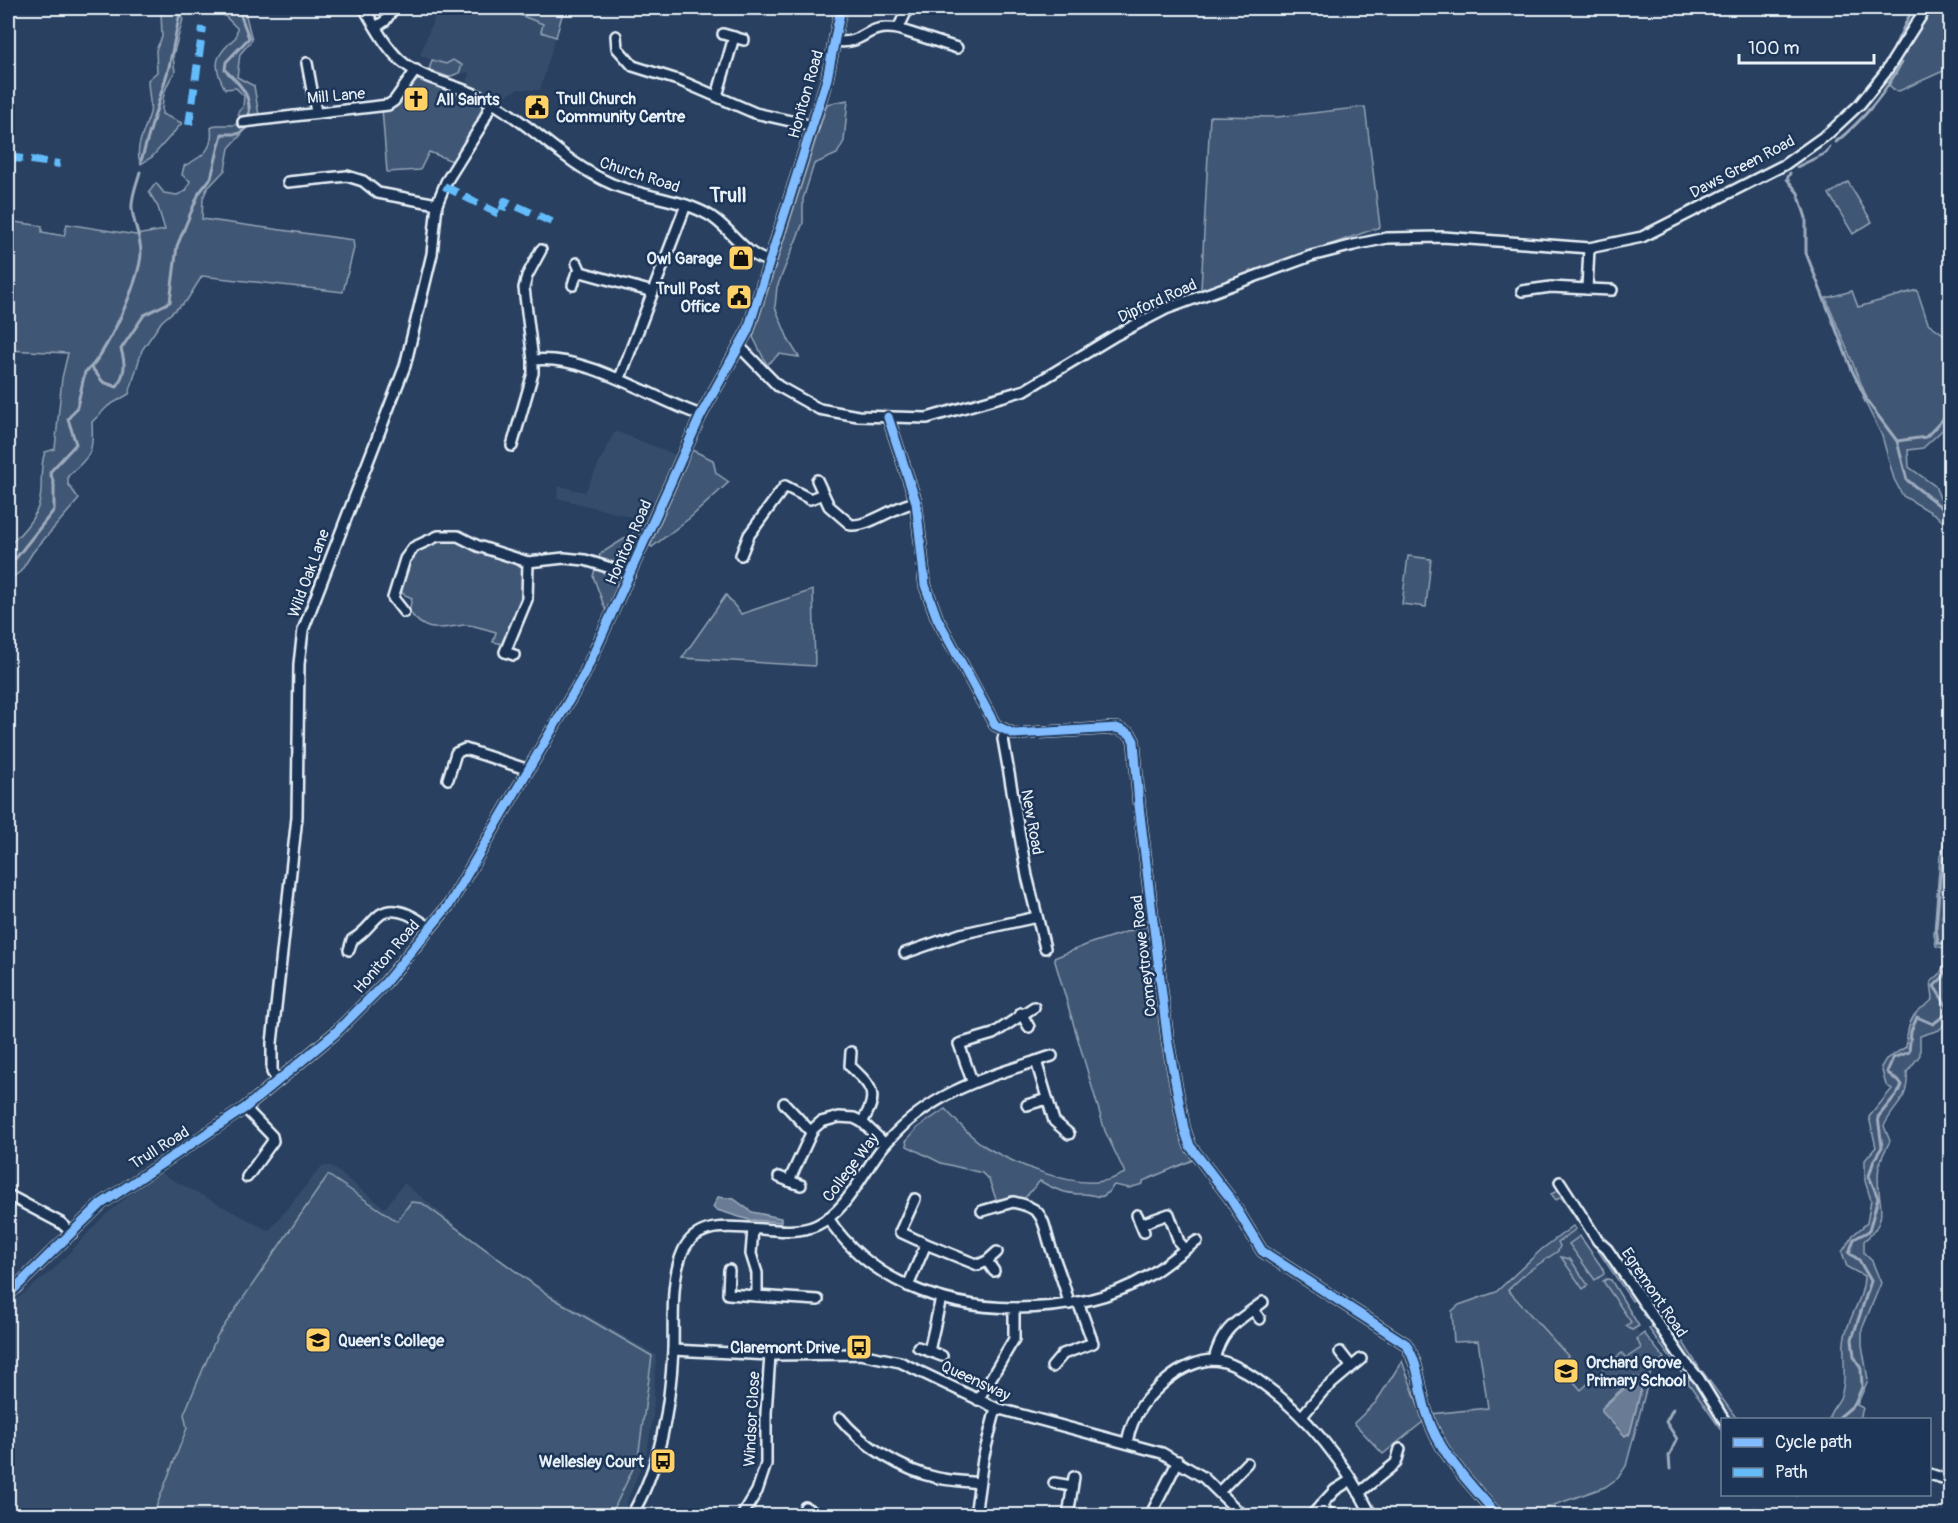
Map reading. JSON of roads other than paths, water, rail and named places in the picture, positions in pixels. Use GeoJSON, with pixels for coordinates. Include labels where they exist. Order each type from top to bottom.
{"type":"FeatureCollection","features":[{"type":"Feature","properties":{"kind":"street","name":"Church Road"},"geometry":{"type":"LineString","coordinates":[[364,8],[401,61],[416,70],[459,86],[492,102],[557,153],[593,175],[633,191],[686,205],[712,216],[759,257],[769,261]]}},
{"type":"Feature","properties":{"kind":"street"},"geometry":{"type":"LineString","coordinates":[[376,27],[385,21],[394,8]]}},
{"type":"Feature","properties":{"kind":"street","name":"Honiton Road"},"geometry":{"type":"LineString","coordinates":[[334,1034],[385,983],[430,928],[465,878],[526,769],[584,675],[701,416],[739,346],[755,310],[813,126],[841,8]]}},
{"type":"Feature","properties":{"kind":"street"},"geometry":{"type":"LineString","coordinates":[[898,29],[908,8]]}},
{"type":"Feature","properties":{"kind":"street","name":"Daws Green Road"},"geometry":{"type":"LineString","coordinates":[[1621,242],[1642,237],[1784,165],[1829,134],[1860,104],[1885,73],[1926,8]]}},
{"type":"Feature","properties":{"kind":"street"},"geometry":{"type":"LineString","coordinates":[[835,41],[852,42],[878,27],[898,29],[957,48]]}},
{"type":"Feature","properties":{"kind":"street"},"geometry":{"type":"LineString","coordinates":[[723,34],[744,40]]}},
{"type":"Feature","properties":{"kind":"street"},"geometry":{"type":"LineString","coordinates":[[616,36],[612,47],[633,66],[755,112],[813,126]]}},
{"type":"Feature","properties":{"kind":"street"},"geometry":{"type":"LineString","coordinates":[[717,96],[734,38]]}},
{"type":"Feature","properties":{"kind":"street"},"geometry":{"type":"LineString","coordinates":[[307,63],[316,111]]}},
{"type":"Feature","properties":{"kind":"street","name":"Mill Lane"},"geometry":{"type":"LineString","coordinates":[[243,122],[316,111],[388,105],[394,101],[416,70]]}},
{"type":"Feature","properties":{"kind":"street","name":"Wild Oak Lane"},"geometry":{"type":"LineString","coordinates":[[278,1081],[272,1072],[272,1042],[294,852],[299,786],[299,664],[303,630],[405,366],[432,254],[437,204],[446,182],[481,126],[492,102]]}},
{"type":"Feature","properties":{"kind":"street"},"geometry":{"type":"LineString","coordinates":[[288,182],[347,176],[363,181],[378,193],[437,204]]}},
{"type":"Feature","properties":{"kind":"street"},"geometry":{"type":"LineString","coordinates":[[620,378],[686,205]]}},
{"type":"Feature","properties":{"kind":"street","name":"Dipford Road"},"geometry":{"type":"LineString","coordinates":[[739,346],[778,386],[807,404],[834,413],[909,418],[943,415],[1025,390],[1116,335],[1166,309],[1311,256],[1354,245],[1387,238],[1443,237],[1589,248],[1621,242]]}},
{"type":"Feature","properties":{"kind":"street"},"geometry":{"type":"LineString","coordinates":[[1587,289],[1589,248]]}},
{"type":"Feature","properties":{"kind":"street"},"geometry":{"type":"LineString","coordinates":[[511,440],[533,373],[524,288],[541,250]]}},
{"type":"Feature","properties":{"kind":"street"},"geometry":{"type":"LineString","coordinates":[[523,258],[534,262]]}},
{"type":"Feature","properties":{"kind":"street"},"geometry":{"type":"LineString","coordinates":[[573,285],[579,268],[653,292]]}},
{"type":"Feature","properties":{"kind":"street"},"geometry":{"type":"LineString","coordinates":[[1522,291],[1551,287],[1612,290]]}},
{"type":"Feature","properties":{"kind":"street"},"geometry":{"type":"LineString","coordinates":[[533,360],[561,361],[620,378],[701,416]]}},
{"type":"Feature","properties":{"kind":"street"},"geometry":{"type":"LineString","coordinates":[[888,417],[916,502],[925,585],[937,618],[990,717],[995,725],[1005,732]]}},
{"type":"Feature","properties":{"kind":"street"},"geometry":{"type":"LineString","coordinates":[[817,480],[829,506],[851,525],[863,524],[892,508],[916,502]]}},
{"type":"Feature","properties":{"kind":"street"},"geometry":{"type":"LineString","coordinates":[[741,555],[749,535],[781,483],[810,499],[823,494]]}},
{"type":"Feature","properties":{"kind":"street"},"geometry":{"type":"LineString","coordinates":[[404,612],[393,598],[405,559],[426,539],[448,535],[458,536],[478,546],[528,562],[564,558],[585,560],[630,574]]}},
{"type":"Feature","properties":{"kind":"street"},"geometry":{"type":"LineString","coordinates":[[495,648],[510,653],[527,599],[528,562]]}},
{"type":"Feature","properties":{"kind":"street","name":"Comeytrowe Road"},"geometry":{"type":"LineString","coordinates":[[1005,732],[1014,734],[1105,727],[1117,728],[1130,734],[1136,750],[1139,806],[1168,1043],[1184,1128],[1190,1146],[1230,1198],[1262,1251],[1406,1344],[1416,1359],[1427,1414],[1438,1440],[1450,1458],[1498,1515]]}},
{"type":"Feature","properties":{"kind":"street","name":"New Road"},"geometry":{"type":"LineString","coordinates":[[1005,732],[1004,739],[1027,876],[1044,948]]}},
{"type":"Feature","properties":{"kind":"street"},"geometry":{"type":"LineString","coordinates":[[448,779],[456,753],[465,749],[526,769]]}},
{"type":"Feature","properties":{"kind":"street"},"geometry":{"type":"LineString","coordinates":[[350,950],[352,940],[369,929],[380,915],[387,912],[402,912],[430,928]]}},
{"type":"Feature","properties":{"kind":"street"},"geometry":{"type":"LineString","coordinates":[[905,952],[970,932],[1036,916]]}},
{"type":"Feature","properties":{"kind":"street"},"geometry":{"type":"LineString","coordinates":[[341,937],[352,940]]}},
{"type":"Feature","properties":{"kind":"street"},"geometry":{"type":"LineString","coordinates":[[949,1047],[993,1034],[1021,1013],[1034,1007]]}},
{"type":"Feature","properties":{"kind":"street"},"geometry":{"type":"LineString","coordinates":[[1021,1013],[1029,1027]]}},
{"type":"Feature","properties":{"kind":"street","name":"Trull Road"},"geometry":{"type":"LineString","coordinates":[[8,1295],[119,1190],[245,1108],[334,1034]]}},
{"type":"Feature","properties":{"kind":"street"},"geometry":{"type":"LineString","coordinates":[[959,1044],[972,1081]]}},
{"type":"Feature","properties":{"kind":"street"},"geometry":{"type":"LineString","coordinates":[[851,1052],[850,1066],[873,1093],[873,1100],[862,1122]]}},
{"type":"Feature","properties":{"kind":"street","name":"College Way"},"geometry":{"type":"LineString","coordinates":[[631,1515],[656,1460],[668,1407],[677,1271],[687,1244],[695,1235],[715,1228],[791,1232],[816,1226],[838,1210],[885,1144],[935,1100],[972,1081],[1052,1056]]}},
{"type":"Feature","properties":{"kind":"street"},"geometry":{"type":"LineString","coordinates":[[1036,1061],[1054,1128],[1069,1134]]}},
{"type":"Feature","properties":{"kind":"street"},"geometry":{"type":"LineString","coordinates":[[840,1070],[850,1066]]}},
{"type":"Feature","properties":{"kind":"street"},"geometry":{"type":"LineString","coordinates":[[1027,1106],[1047,1099]]}},
{"type":"Feature","properties":{"kind":"street"},"geometry":{"type":"LineString","coordinates":[[784,1102],[811,1132]]}},
{"type":"Feature","properties":{"kind":"street"},"geometry":{"type":"LineString","coordinates":[[245,1108],[278,1141],[247,1178]]}},
{"type":"Feature","properties":{"kind":"street"},"geometry":{"type":"LineString","coordinates":[[789,1181],[811,1132],[821,1122],[839,1117],[862,1122],[885,1144]]}},
{"type":"Feature","properties":{"kind":"street"},"geometry":{"type":"LineString","coordinates":[[779,1177],[801,1185]]}},
{"type":"Feature","properties":{"kind":"street","name":"Egremont Road"},"geometry":{"type":"LineString","coordinates":[[1560,1182],[1598,1240],[1607,1249],[1683,1360],[1699,1379],[1723,1418]]}},
{"type":"Feature","properties":{"kind":"street"},"geometry":{"type":"LineString","coordinates":[[8,1195],[61,1223],[72,1233]]}},
{"type":"Feature","properties":{"kind":"street"},"geometry":{"type":"LineString","coordinates":[[915,1199],[898,1236],[926,1244],[978,1265],[997,1252]]}},
{"type":"Feature","properties":{"kind":"street"},"geometry":{"type":"LineString","coordinates":[[982,1211],[993,1202],[1020,1203],[1038,1213],[1053,1230],[1050,1245],[1074,1303],[1098,1341],[1063,1354],[1052,1367]]}},
{"type":"Feature","properties":{"kind":"street"},"geometry":{"type":"LineString","coordinates":[[1141,1223],[1174,1213],[1179,1242],[1185,1249]]}},
{"type":"Feature","properties":{"kind":"street"},"geometry":{"type":"LineString","coordinates":[[828,1218],[858,1256],[877,1270],[908,1286],[941,1298],[978,1307],[1014,1308],[1074,1303],[1127,1288],[1150,1275],[1197,1241]]}},
{"type":"Feature","properties":{"kind":"street"},"geometry":{"type":"LineString","coordinates":[[753,1229],[751,1254],[757,1273],[757,1296]]}},
{"type":"Feature","properties":{"kind":"street"},"geometry":{"type":"LineString","coordinates":[[908,1286],[926,1244]]}},
{"type":"Feature","properties":{"kind":"street"},"geometry":{"type":"LineString","coordinates":[[987,1261],[994,1271]]}},
{"type":"Feature","properties":{"kind":"street"},"geometry":{"type":"LineString","coordinates":[[729,1270],[728,1299],[757,1296],[818,1300]]}},
{"type":"Feature","properties":{"kind":"street"},"geometry":{"type":"LineString","coordinates":[[929,1351],[941,1298]]}},
{"type":"Feature","properties":{"kind":"street"},"geometry":{"type":"LineString","coordinates":[[1214,1360],[1219,1340],[1224,1333],[1263,1302]]}},
{"type":"Feature","properties":{"kind":"street"},"geometry":{"type":"LineString","coordinates":[[978,1400],[1014,1339],[1014,1308]]}},
{"type":"Feature","properties":{"kind":"street"},"geometry":{"type":"LineString","coordinates":[[1253,1310],[1260,1319]]}},
{"type":"Feature","properties":{"kind":"street"},"geometry":{"type":"LineString","coordinates":[[918,1347],[942,1356]]}},
{"type":"Feature","properties":{"kind":"street","name":"Queensway"},"geometry":{"type":"LineString","coordinates":[[673,1350],[770,1355],[860,1354],[891,1360],[914,1367],[996,1408],[1147,1447],[1178,1461],[1220,1491],[1243,1515]]}},
{"type":"Feature","properties":{"kind":"street"},"geometry":{"type":"LineString","coordinates":[[1340,1352],[1352,1365]]}},
{"type":"Feature","properties":{"kind":"street","name":"Windsor Close"},"geometry":{"type":"LineString","coordinates":[[742,1515],[757,1491],[766,1464],[766,1413],[770,1355]]}},
{"type":"Feature","properties":{"kind":"street"},"geometry":{"type":"LineString","coordinates":[[1303,1415],[1323,1391],[1361,1359]]}},
{"type":"Feature","properties":{"kind":"street"},"geometry":{"type":"LineString","coordinates":[[1127,1442],[1136,1412],[1154,1392],[1185,1368],[1214,1360],[1246,1372],[1303,1415],[1322,1435],[1372,1515]]}},
{"type":"Feature","properties":{"kind":"street"},"geometry":{"type":"LineString","coordinates":[[975,1515],[982,1459],[996,1408]]}},
{"type":"Feature","properties":{"kind":"street"},"geometry":{"type":"LineString","coordinates":[[840,1418],[843,1431],[912,1470],[937,1478],[979,1483]]}},
{"type":"Feature","properties":{"kind":"street"},"geometry":{"type":"LineString","coordinates":[[1359,1493],[1396,1463],[1401,1449]]}},
{"type":"Feature","properties":{"kind":"street"},"geometry":{"type":"LineString","coordinates":[[1150,1515],[1178,1461]]}},
{"type":"Feature","properties":{"kind":"street"},"geometry":{"type":"LineString","coordinates":[[1220,1491],[1247,1463]]}},
{"type":"Feature","properties":{"kind":"street"},"geometry":{"type":"LineString","coordinates":[[1931,1475],[1950,1481]]}},
{"type":"Feature","properties":{"kind":"street"},"geometry":{"type":"LineString","coordinates":[[1312,1515],[1335,1490],[1351,1480]]}},
{"type":"Feature","properties":{"kind":"street"},"geometry":{"type":"LineString","coordinates":[[1054,1483],[1073,1482],[1068,1515]]}},
{"type":"Feature","properties":{"kind":"street"},"geometry":{"type":"LineString","coordinates":[[1320,1506],[1330,1514]]}},
{"type":"Feature","properties":{"kind":"street"},"geometry":{"type":"LineString","coordinates":[[805,1507],[816,1515]]}},
{"type":"Feature","properties":{"kind":"waterway"},"geometry":{"type":"LineString","coordinates":[[141,161],[169,67],[181,8]]}},
{"type":"Feature","properties":{"kind":"waterway"},"geometry":{"type":"LineString","coordinates":[[194,8],[216,11],[239,9]]}},
{"type":"Feature","properties":{"kind":"waterway"},"geometry":{"type":"LineString","coordinates":[[92,368],[103,382],[117,387],[124,368],[121,349],[144,315],[170,302],[177,246],[199,193],[211,178],[222,134],[238,134],[247,128],[249,109],[246,95],[225,70],[226,62],[249,38],[238,8]]}},
{"type":"Feature","properties":{"kind":"waterway"},"geometry":{"type":"LineString","coordinates":[[1894,48],[1913,8]]}},
{"type":"Feature","properties":{"kind":"waterway"},"geometry":{"type":"LineString","coordinates":[[1836,142],[1873,106],[1901,63]]}},
{"type":"Feature","properties":{"kind":"waterway"},"geometry":{"type":"LineString","coordinates":[[1797,167],[1826,153],[1830,147]]}},
{"type":"Feature","properties":{"kind":"waterway"},"geometry":{"type":"LineString","coordinates":[[8,563],[16,558],[54,510],[54,484],[50,472],[76,444],[68,419],[77,407],[85,372],[112,335],[129,298],[141,253],[132,204],[140,172]]}},
{"type":"Feature","properties":{"kind":"waterway"},"geometry":{"type":"LineString","coordinates":[[1790,173],[1787,179],[1798,193],[1806,218],[1806,253],[1852,370],[1867,401],[1897,441]]}},
{"type":"Feature","properties":{"kind":"waterway"},"geometry":{"type":"LineString","coordinates":[[1950,412],[1926,437],[1897,441],[1907,480],[1950,514]]}},
{"type":"Feature","properties":{"kind":"waterway"},"geometry":{"type":"LineString","coordinates":[[1950,831],[1945,845],[1940,879],[1936,928],[1938,943],[1950,944]]}},
{"type":"Feature","properties":{"kind":"waterway"},"geometry":{"type":"LineString","coordinates":[[1838,1418],[1855,1404],[1862,1387],[1861,1369],[1854,1356],[1852,1339],[1871,1281],[1859,1260],[1849,1253],[1854,1239],[1869,1231],[1878,1198],[1869,1176],[1874,1160],[1882,1147],[1878,1117],[1902,1085],[1887,1072],[1893,1058],[1909,1052],[1911,1031],[1917,1017],[1933,1024],[1950,1011],[1934,986],[1944,976],[1947,962],[1950,959]]}},
{"type":"Feature","properties":{"kind":"waterway"},"geometry":{"type":"LineString","coordinates":[[1670,1469],[1669,1456],[1677,1439],[1666,1422],[1673,1409]]}},
{"type":"Feature","properties":{"kind":"waterway"},"geometry":{"type":"LineString","coordinates":[[1743,1516],[1759,1509],[1769,1516]]}},
{"type":"Feature","properties":{"kind":"place","name":"All Saints"},"geometry":{"type":"Point","coordinates":[416,99]}},
{"type":"Feature","properties":{"kind":"place","name":"Trull Church Community Centre"},"geometry":{"type":"Point","coordinates":[537,107]}},
{"type":"Feature","properties":{"kind":"place","name":"Owl Garage"},"geometry":{"type":"Point","coordinates":[741,258]}},
{"type":"Feature","properties":{"kind":"place","name":"Trull Post Office"},"geometry":{"type":"Point","coordinates":[739,297]}},
{"type":"Feature","properties":{"kind":"place","name":"Queen's College"},"geometry":{"type":"Point","coordinates":[318,1340]}},
{"type":"Feature","properties":{"kind":"place","name":"Claremont Drive"},"geometry":{"type":"Point","coordinates":[859,1347]}},
{"type":"Feature","properties":{"kind":"place","name":"Orchard Grove Primary School"},"geometry":{"type":"Point","coordinates":[1566,1371]}},
{"type":"Feature","properties":{"kind":"place","name":"Wellesley Court"},"geometry":{"type":"Point","coordinates":[663,1461]}},
{"type":"Feature","properties":{"kind":"district","name":"Trull"},"geometry":{"type":"Point","coordinates":[728,195]}}]}
